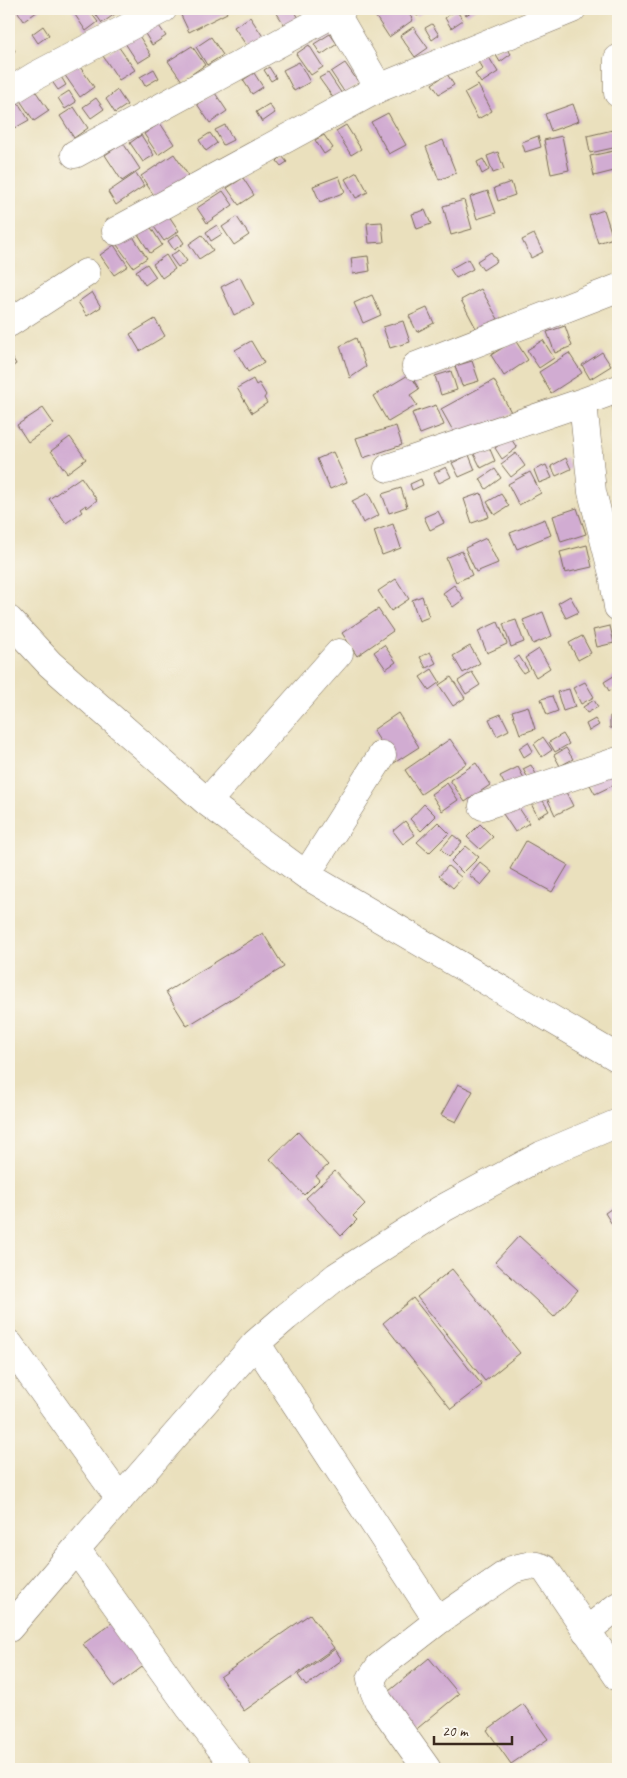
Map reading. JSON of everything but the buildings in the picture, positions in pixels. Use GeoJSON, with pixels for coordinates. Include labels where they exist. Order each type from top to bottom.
{"type":"FeatureCollection","features":[{"type":"Feature","properties":{"kind":"street"},"geometry":{"type":"LineString","coordinates":[[9,92],[35,76],[163,9]]}},
{"type":"Feature","properties":{"kind":"street"},"geometry":{"type":"LineString","coordinates":[[116,231],[379,88],[572,9]]}},
{"type":"Feature","properties":{"kind":"street"},"geometry":{"type":"LineString","coordinates":[[75,154],[337,10],[379,88]]}},
{"type":"Feature","properties":{"kind":"street"},"geometry":{"type":"LineString","coordinates":[[618,59],[618,93]]}},
{"type":"Feature","properties":{"kind":"street"},"geometry":{"type":"LineString","coordinates":[[9,324],[86,273]]}},
{"type":"Feature","properties":{"kind":"street"},"geometry":{"type":"LineString","coordinates":[[416,366],[618,288]]}},
{"type":"Feature","properties":{"kind":"street"},"geometry":{"type":"LineString","coordinates":[[388,468],[618,389]]}},
{"type":"Feature","properties":{"kind":"street"},"geometry":{"type":"LineString","coordinates":[[583,402],[592,492],[618,607]]}},
{"type":"Feature","properties":{"kind":"street"},"geometry":{"type":"LineString","coordinates":[[9,620],[50,664],[207,802],[306,876],[618,1058]]}},
{"type":"Feature","properties":{"kind":"street"},"geometry":{"type":"LineString","coordinates":[[207,802],[339,653]]}},
{"type":"Feature","properties":{"kind":"street"},"geometry":{"type":"LineString","coordinates":[[306,876],[382,755]]}},
{"type":"Feature","properties":{"kind":"street"},"geometry":{"type":"LineString","coordinates":[[483,806],[618,761]]}},
{"type":"Feature","properties":{"kind":"street"},"geometry":{"type":"LineString","coordinates":[[9,1628],[256,1344],[286,1317],[337,1276],[440,1210],[542,1155],[618,1122]]}},
{"type":"Feature","properties":{"kind":"street"},"geometry":{"type":"LineString","coordinates":[[9,1344],[120,1499]]}},
{"type":"Feature","properties":{"kind":"street"},"geometry":{"type":"LineString","coordinates":[[256,1344],[438,1621]]}},
{"type":"Feature","properties":{"kind":"street"},"geometry":{"type":"LineString","coordinates":[[76,1550],[190,1708],[237,1769]]}},
{"type":"Feature","properties":{"kind":"street"},"geometry":{"type":"LineString","coordinates":[[427,1769],[378,1700],[371,1679],[379,1667],[438,1621],[512,1570],[536,1564],[545,1569],[618,1677]]}},
{"type":"Feature","properties":{"kind":"street"},"geometry":{"type":"LineString","coordinates":[[586,1631],[618,1606]]}}]}
